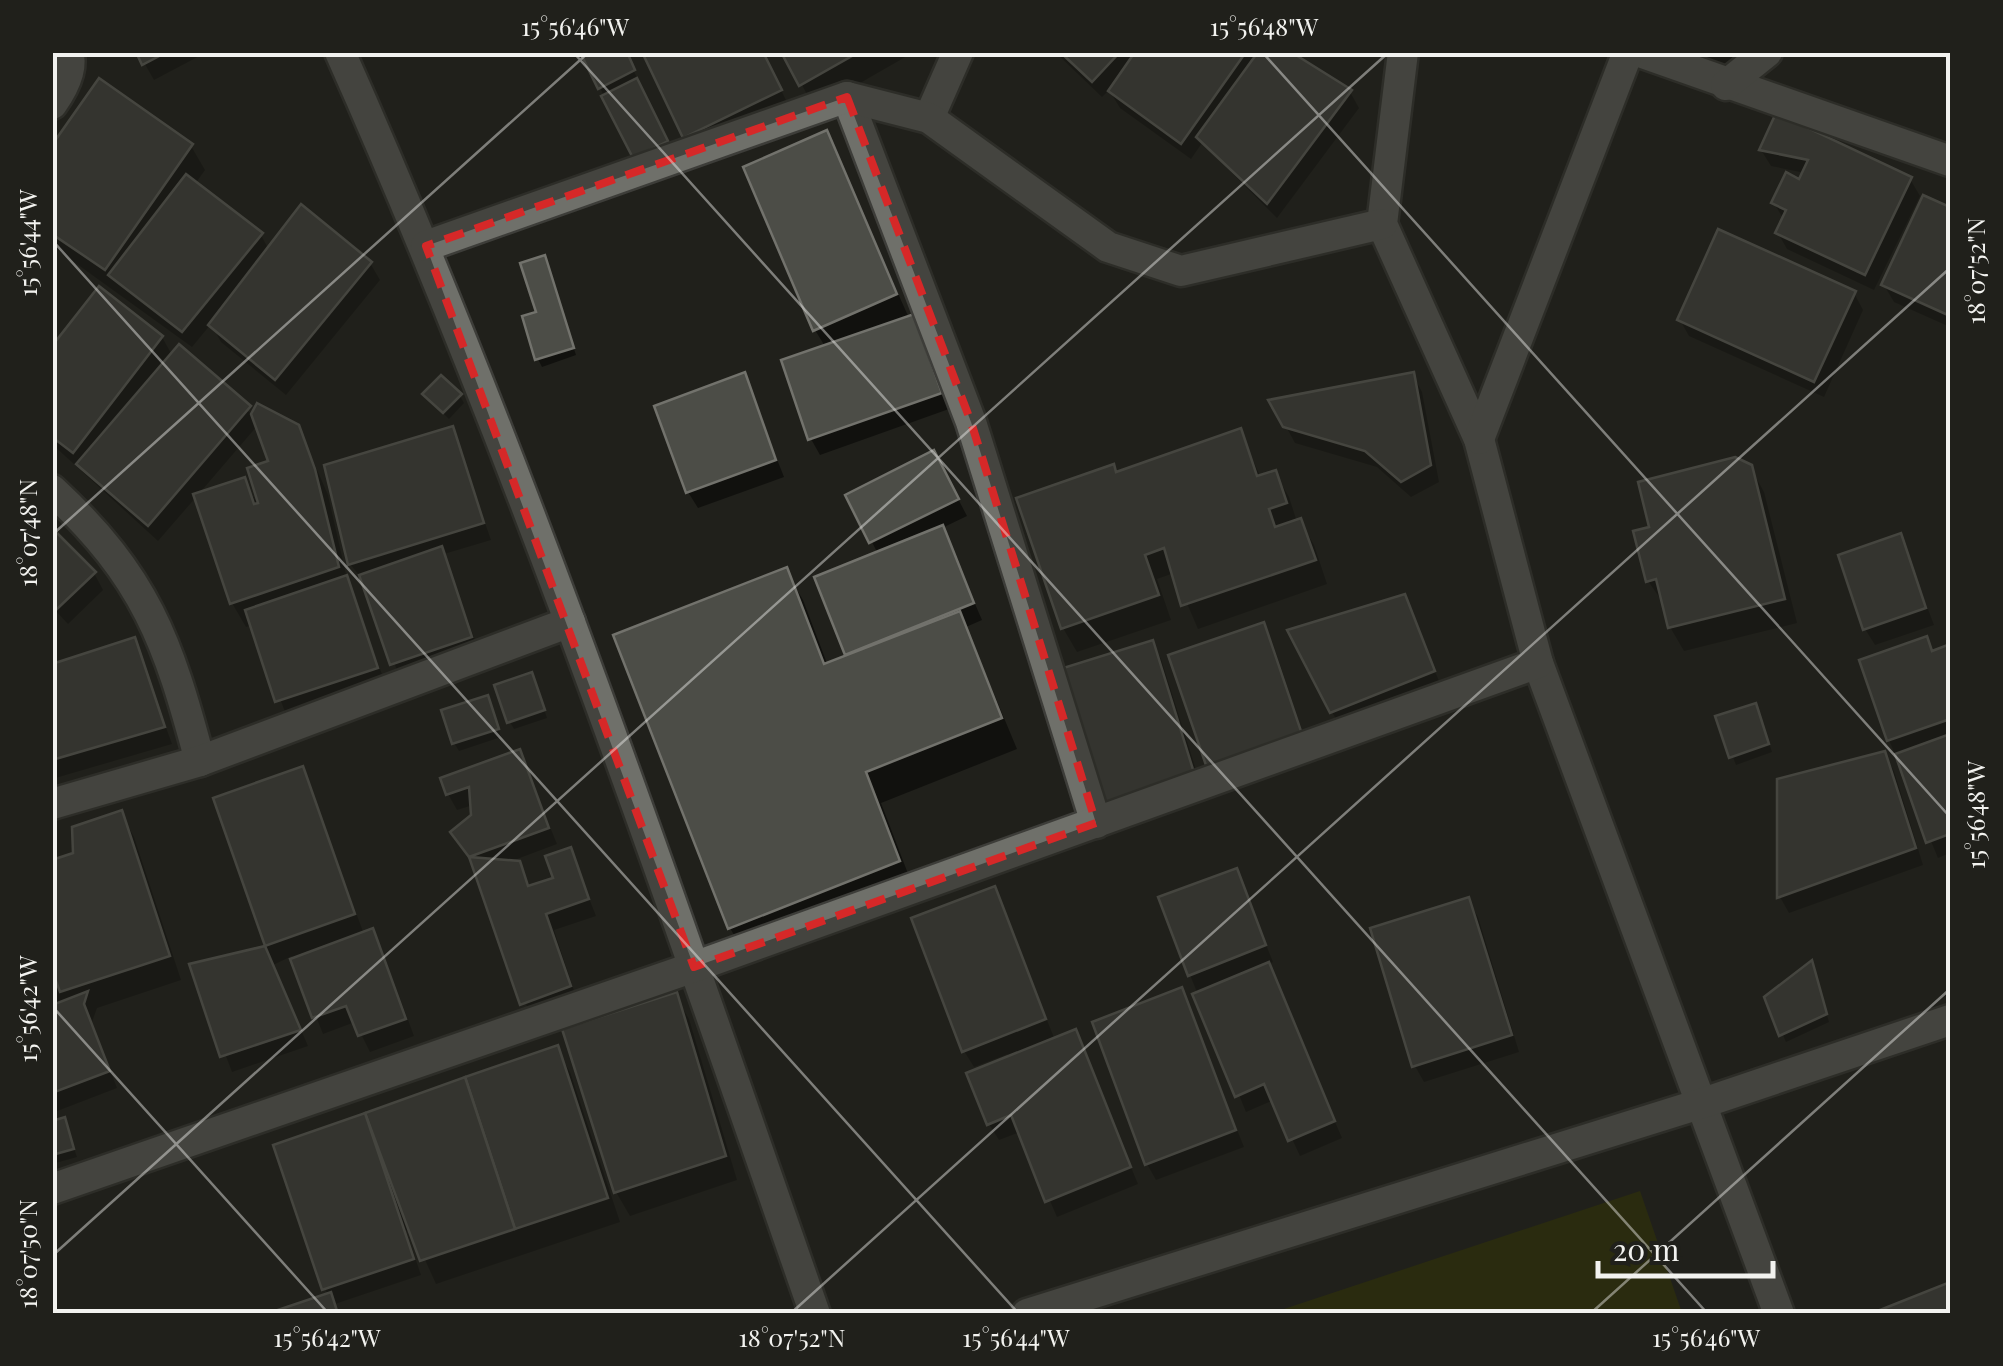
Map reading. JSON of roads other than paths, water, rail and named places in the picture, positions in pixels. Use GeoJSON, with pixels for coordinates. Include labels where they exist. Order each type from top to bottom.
{"type":"FeatureCollection","features":[{"type":"Feature","properties":{"kind":"street"},"geometry":{"type":"LineString","coordinates":[[52,104],[71,60],[68,52]]}},
{"type":"Feature","properties":{"kind":"street"},"geometry":{"type":"LineString","coordinates":[[340,52],[426,246],[570,622],[815,1314]]}},
{"type":"Feature","properties":{"kind":"street"},"geometry":{"type":"LineString","coordinates":[[930,118],[958,52]]}},
{"type":"Feature","properties":{"kind":"street"},"geometry":{"type":"LineString","coordinates":[[1403,52],[1382,224],[1479,440],[1538,663],[1779,1314]]}},
{"type":"Feature","properties":{"kind":"street"},"geometry":{"type":"LineString","coordinates":[[1479,440],[1628,52]]}},
{"type":"Feature","properties":{"kind":"street"},"geometry":{"type":"LineString","coordinates":[[1640,52],[1950,161]]}},
{"type":"Feature","properties":{"kind":"street"},"geometry":{"type":"LineString","coordinates":[[1726,85],[1766,52]]}},
{"type":"Feature","properties":{"kind":"street"},"geometry":{"type":"LineString","coordinates":[[426,246],[847,98],[930,118],[1108,246],[1181,271],[1382,224]]}},
{"type":"Feature","properties":{"kind":"street"},"geometry":{"type":"LineString","coordinates":[[847,98],[971,422],[1096,823]]}},
{"type":"Feature","properties":{"kind":"street"},"geometry":{"type":"LineString","coordinates":[[52,490],[115,553],[138,591],[172,656],[200,761]]}},
{"type":"Feature","properties":{"kind":"street"},"geometry":{"type":"LineString","coordinates":[[52,804],[200,761],[570,622]]}},
{"type":"Feature","properties":{"kind":"street"},"geometry":{"type":"LineString","coordinates":[[52,1190],[694,968],[1538,663]]}},
{"type":"Feature","properties":{"kind":"street"},"geometry":{"type":"LineString","coordinates":[[1027,1314],[1703,1103],[1950,1020]]}}]}
